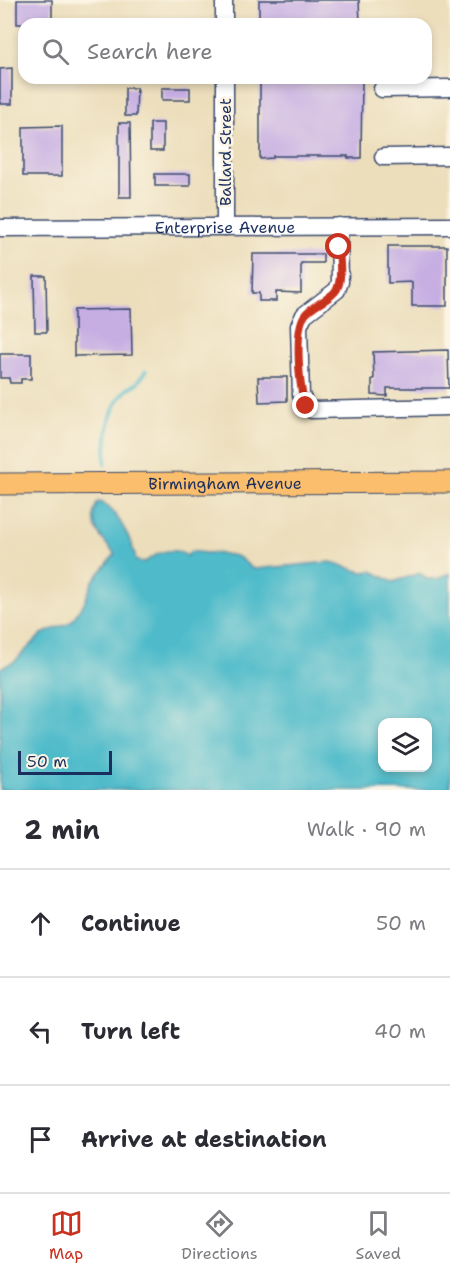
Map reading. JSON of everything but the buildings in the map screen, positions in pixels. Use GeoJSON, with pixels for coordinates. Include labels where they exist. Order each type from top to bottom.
{"type":"FeatureCollection","features":[{"type":"Feature","properties":{"kind":"main road","name":"Birmingham Avenue"},"geometry":{"type":"LineString","coordinates":[[0,484],[450,482]]}},
{"type":"Feature","properties":{"kind":"street"},"geometry":{"type":"LineString","coordinates":[[224,0],[224,18]]}},
{"type":"Feature","properties":{"kind":"street","name":"Ballard Street"},"geometry":{"type":"LineString","coordinates":[[225,84],[225,227]]}},
{"type":"Feature","properties":{"kind":"street"},"geometry":{"type":"LineString","coordinates":[[382,89],[450,88]]}},
{"type":"Feature","properties":{"kind":"street"},"geometry":{"type":"LineString","coordinates":[[383,157],[450,156]]}},
{"type":"Feature","properties":{"kind":"street"},"geometry":{"type":"LineString","coordinates":[[339,226],[340,282],[337,290],[304,315],[299,326],[301,395],[306,406],[312,410],[450,407]]}},
{"type":"Feature","properties":{"kind":"street","name":"Enterprise Avenue"},"geometry":{"type":"LineString","coordinates":[[0,228],[450,226]]}},
{"type":"Feature","properties":{"kind":"water"},"geometry":{"type":"Polygon","coordinates":[[[98,502],[111,510],[128,536],[136,561],[145,562],[155,555],[171,551],[187,556],[191,551],[235,556],[254,569],[331,562],[362,572],[372,571],[393,582],[420,573],[427,579],[437,579],[450,573],[450,790],[0,790],[0,668],[14,662],[42,634],[71,622],[84,603],[93,581],[115,554],[97,530],[93,517],[98,502]]]}},
{"type":"Feature","properties":{"kind":"waterway"},"geometry":{"type":"LineString","coordinates":[[105,464],[108,428],[113,411],[124,393],[137,383],[146,371]]}},
{"type":"Feature","properties":{"kind":"route"},"geometry":{"type":"LineString","coordinates":[[306,406],[301,395],[299,326],[304,315],[337,290],[340,282],[339,247]]}}]}
